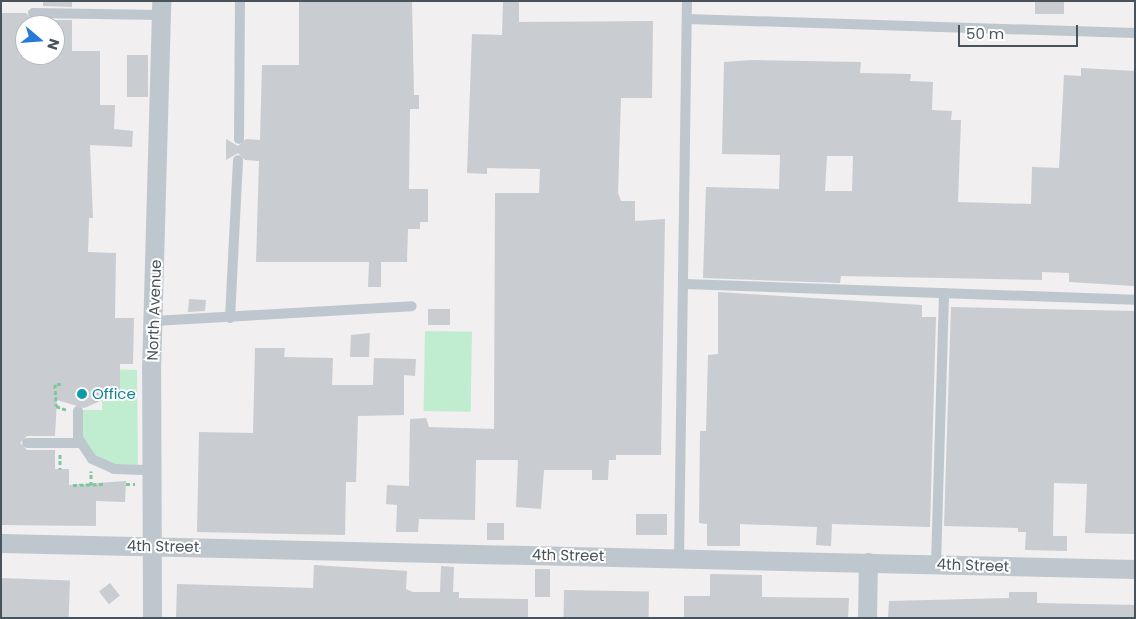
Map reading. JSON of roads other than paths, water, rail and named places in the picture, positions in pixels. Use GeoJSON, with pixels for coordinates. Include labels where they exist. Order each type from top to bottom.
{"type":"FeatureCollection","features":[{"type":"Feature","properties":{"kind":"street","name":"North Avenue"},"geometry":{"type":"LineString","coordinates":[[152,618],[154,545],[152,470],[154,321],[161,8]]}},
{"type":"Feature","properties":{"kind":"street","name":"4th Street"},"geometry":{"type":"LineString","coordinates":[[1,543],[154,545],[1135,569]]}},
{"type":"Feature","properties":{"kind":"street"},"geometry":{"type":"LineString","coordinates":[[868,562],[868,618]]}},
{"type":"Feature","properties":{"kind":"lane"},"geometry":{"type":"LineString","coordinates":[[238,139],[240,1]]}},
{"type":"Feature","properties":{"kind":"lane"},"geometry":{"type":"LineString","coordinates":[[679,558],[687,1]]}},
{"type":"Feature","properties":{"kind":"lane"},"geometry":{"type":"LineString","coordinates":[[33,14],[161,8]]}},
{"type":"Feature","properties":{"kind":"lane"},"geometry":{"type":"LineString","coordinates":[[687,19],[1135,33]]}},
{"type":"Feature","properties":{"kind":"lane"},"geometry":{"type":"LineString","coordinates":[[230,318],[238,160]]}},
{"type":"Feature","properties":{"kind":"lane"},"geometry":{"type":"LineString","coordinates":[[684,284],[1135,300]]}},
{"type":"Feature","properties":{"kind":"lane"},"geometry":{"type":"LineString","coordinates":[[936,564],[944,293]]}},
{"type":"Feature","properties":{"kind":"lane"},"geometry":{"type":"LineString","coordinates":[[154,321],[412,306]]}},
{"type":"Feature","properties":{"kind":"lane"},"geometry":{"type":"LineString","coordinates":[[78,411],[80,443],[92,459],[114,470],[152,470]]}},
{"type":"Feature","properties":{"kind":"lane"},"geometry":{"type":"LineString","coordinates":[[27,443],[80,443]]}},
{"type":"Feature","properties":{"kind":"place","name":"Office"},"geometry":{"type":"Point","coordinates":[82,394]}}]}
